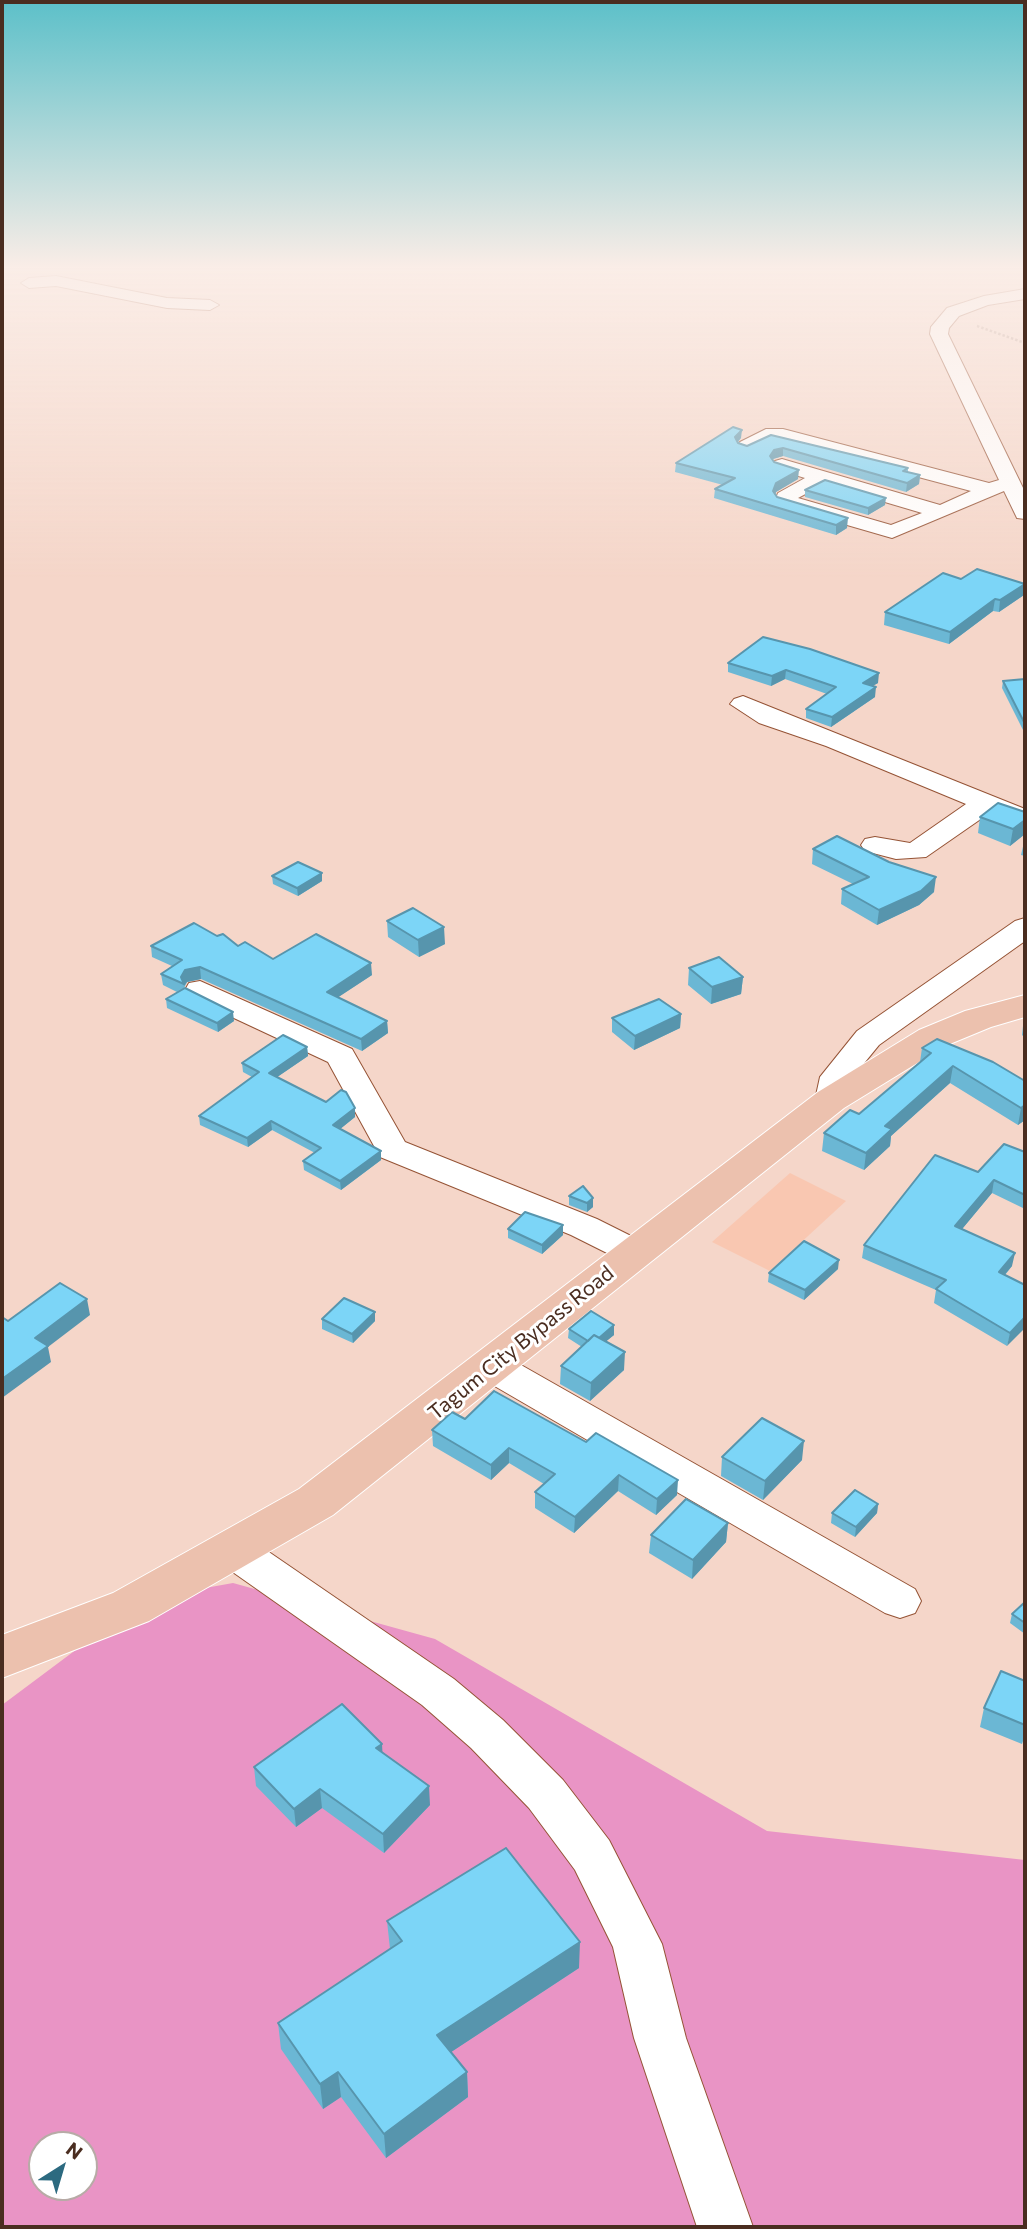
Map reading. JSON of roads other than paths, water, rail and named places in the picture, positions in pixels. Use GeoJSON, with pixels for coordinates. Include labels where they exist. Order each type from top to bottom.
{"type":"FeatureCollection","features":[{"type":"Feature","properties":{"kind":"main road","name":"Tagum City Bypass Road"},"geometry":{"type":"LineString","coordinates":[[2,1657],[131,1607],[316,1502],[493,1367],[634,1252],[831,1100],[932,1038],[978,1018],[1025,1006]]}},
{"type":"Feature","properties":{"kind":"street"},"geometry":{"type":"LineString","coordinates":[[953,371],[999,486],[1025,513]]}},
{"type":"Feature","properties":{"kind":"street"},"geometry":{"type":"LineString","coordinates":[[747,446],[765,435],[783,435],[999,486]]}},
{"type":"Feature","properties":{"kind":"street"},"geometry":{"type":"LineString","coordinates":[[782,466],[942,512]]}},
{"type":"Feature","properties":{"kind":"street"},"geometry":{"type":"LineString","coordinates":[[822,477],[785,497],[785,501],[892,532],[999,486]]}},
{"type":"Feature","properties":{"kind":"street"},"geometry":{"type":"LineString","coordinates":[[743,704],[768,718],[835,741],[1025,819]]}},
{"type":"Feature","properties":{"kind":"street"},"geometry":{"type":"LineString","coordinates":[[875,845],[896,851],[916,851],[984,804]]}},
{"type":"Feature","properties":{"kind":"street"},"geometry":{"type":"LineString","coordinates":[[831,1100],[836,1077],[868,1038],[1025,927]]}},
{"type":"Feature","properties":{"kind":"street"},"geometry":{"type":"LineString","coordinates":[[200,990],[341,1056],[392,1149],[584,1227],[634,1252]]}},
{"type":"Feature","properties":{"kind":"street"},"geometry":{"type":"LineString","coordinates":[[493,1367],[900,1601]]}},
{"type":"Feature","properties":{"kind":"street"},"geometry":{"type":"LineString","coordinates":[[232,1549],[438,1692],[487,1734],[546,1794],[592,1855],[637,1944],[660,2038],[725,2227]]}}]}
